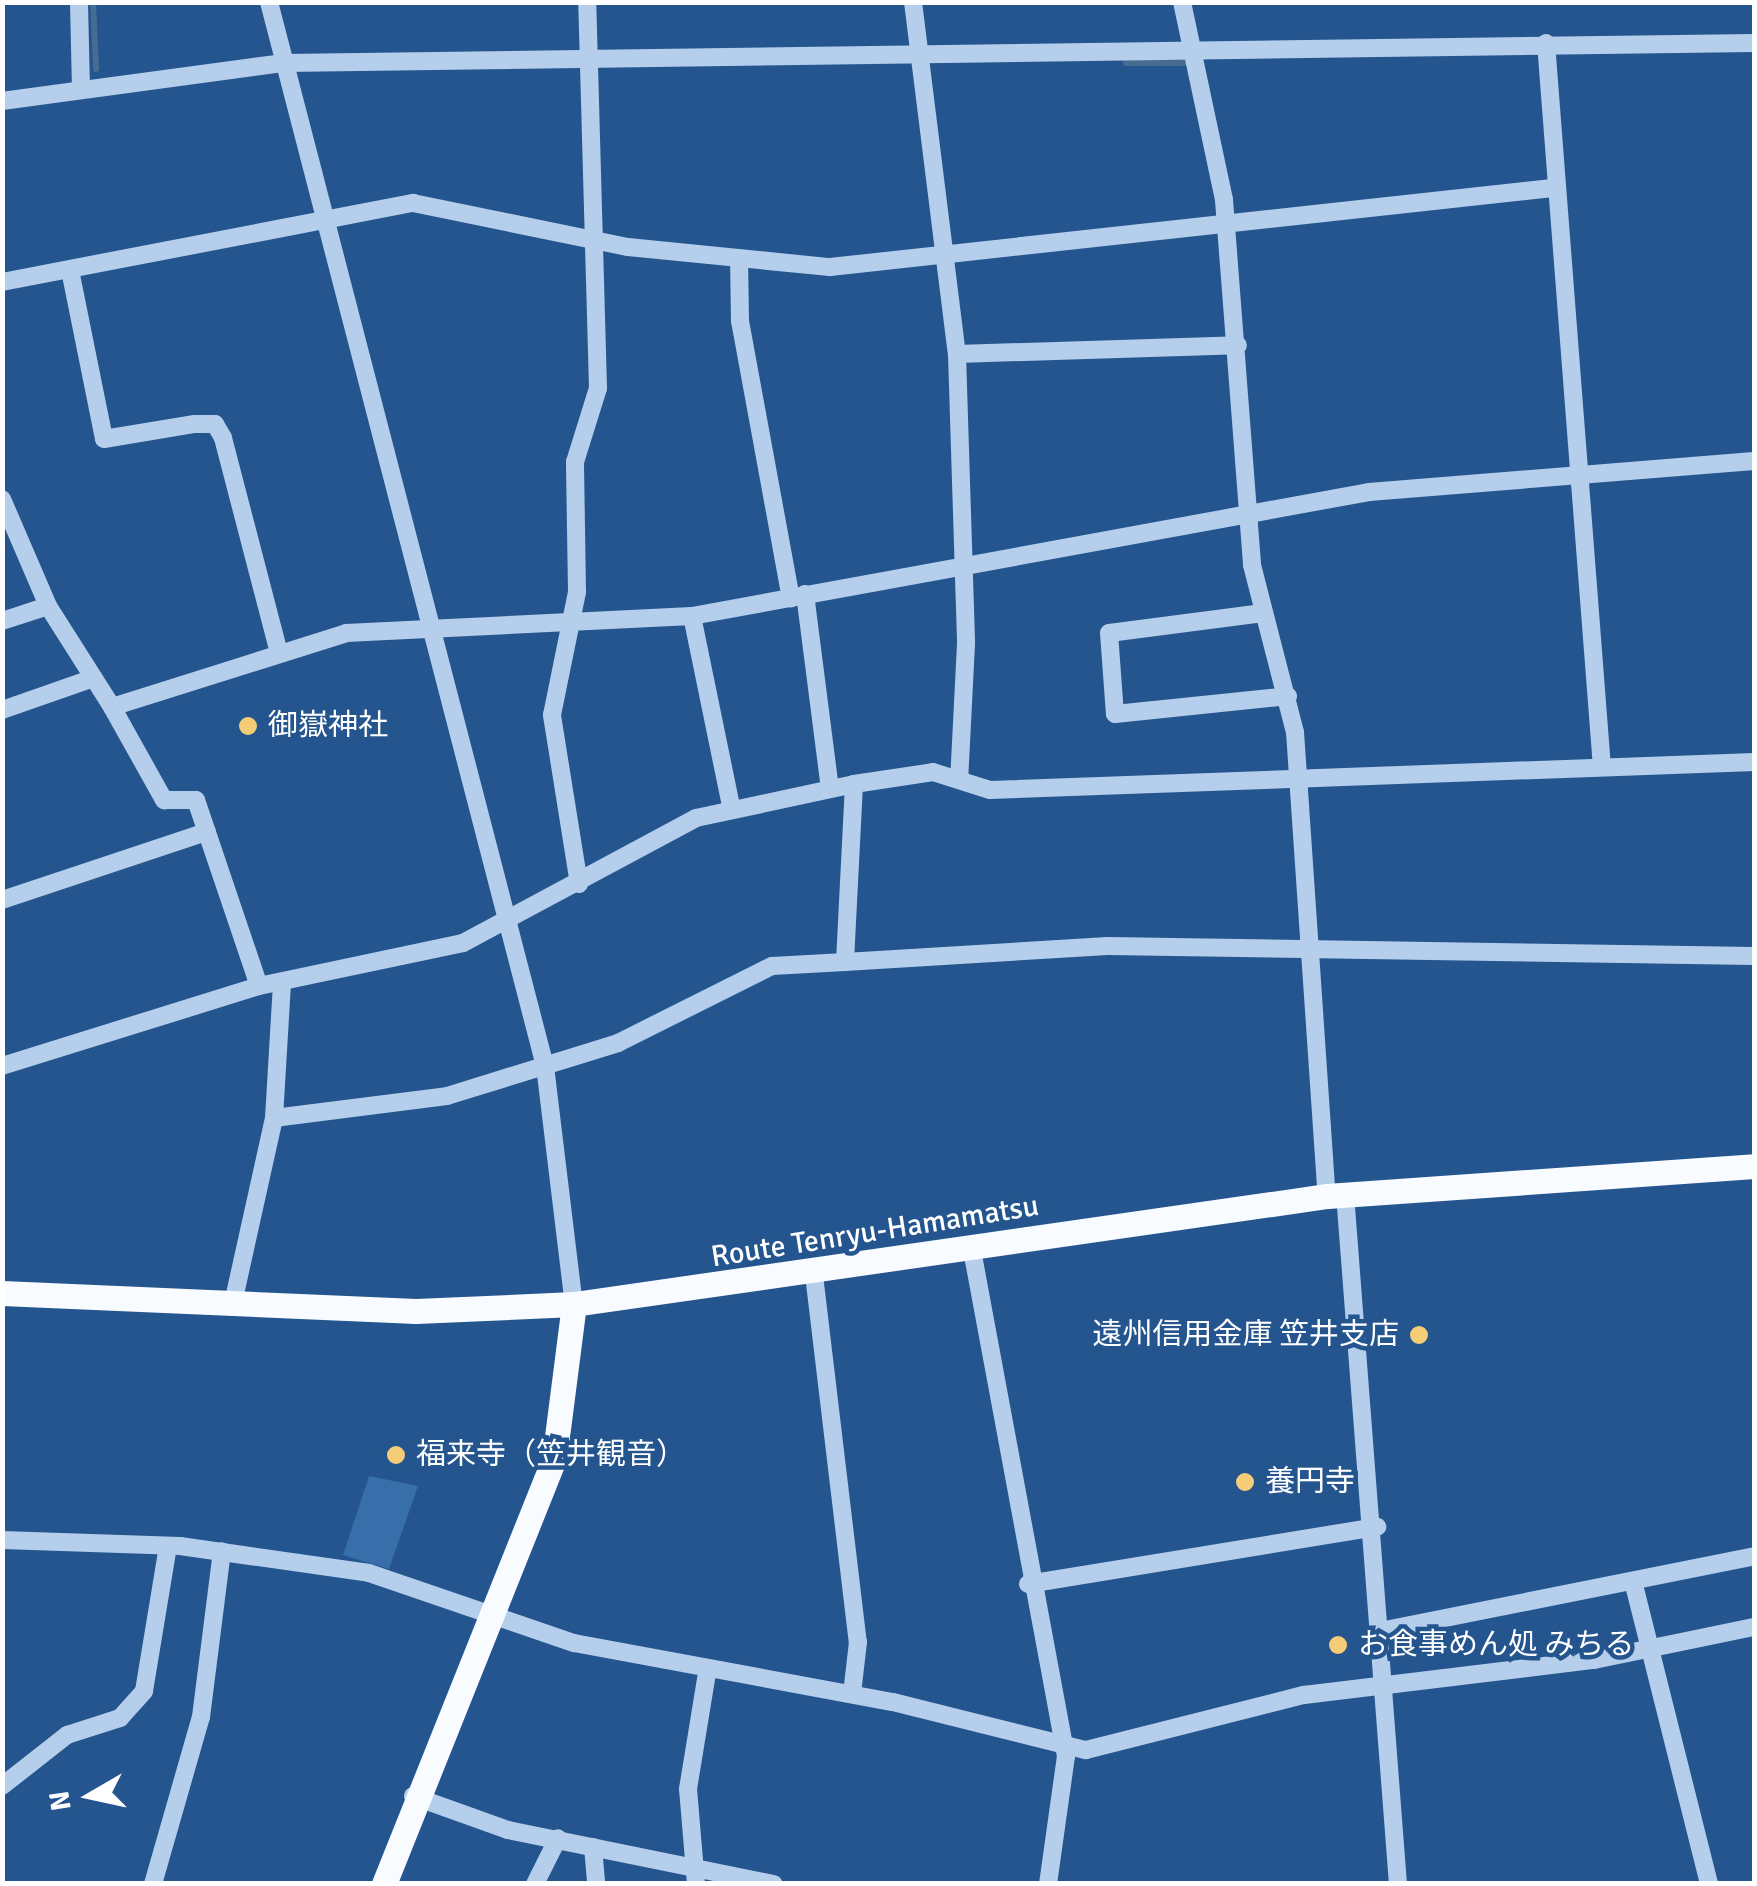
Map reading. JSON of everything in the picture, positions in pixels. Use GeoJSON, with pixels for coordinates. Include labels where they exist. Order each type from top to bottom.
{"type":"FeatureCollection","features":[{"type":"Feature","properties":{"kind":"main road","name":"Route Tenryu-Hamamatsu"},"geometry":{"type":"LineString","coordinates":[[2,1293],[233,1303],[574,1304],[814,1275],[1336,1195],[1754,1166]]}},
{"type":"Feature","properties":{"kind":"main road"},"geometry":{"type":"LineString","coordinates":[[384,1884],[413,1796],[554,1460],[574,1304]]}},
{"type":"Feature","properties":{"kind":"street"},"geometry":{"type":"LineString","coordinates":[[79,2],[82,89]]}},
{"type":"Feature","properties":{"kind":"street"},"geometry":{"type":"LineString","coordinates":[[269,2],[503,929],[545,1066],[574,1304]]}},
{"type":"Feature","properties":{"kind":"street"},"geometry":{"type":"LineString","coordinates":[[579,884],[552,715],[574,621],[571,505],[598,388],[591,318],[598,238],[593,55],[587,2]]}},
{"type":"Feature","properties":{"kind":"street"},"geometry":{"type":"LineString","coordinates":[[914,2],[950,254],[957,354],[965,564],[959,780]]}},
{"type":"Feature","properties":{"kind":"street"},"geometry":{"type":"LineString","coordinates":[[1182,2],[1225,218],[1263,613],[1288,696],[1300,779],[1308,946],[1376,1527],[1398,1884]]}},
{"type":"Feature","properties":{"kind":"street"},"geometry":{"type":"LineString","coordinates":[[1546,43],[1553,188],[1602,767]]}},
{"type":"Feature","properties":{"kind":"street"},"geometry":{"type":"LineString","coordinates":[[2,101],[284,63],[593,55],[1754,44]]}},
{"type":"Feature","properties":{"kind":"street"},"geometry":{"type":"LineString","coordinates":[[2,282],[322,215],[413,203],[598,238],[830,267],[1225,218],[1553,188]]}},
{"type":"Feature","properties":{"kind":"street"},"geometry":{"type":"LineString","coordinates":[[739,258],[740,321],[798,596],[830,788]]}},
{"type":"Feature","properties":{"kind":"street"},"geometry":{"type":"LineString","coordinates":[[70,270],[104,439],[195,424],[215,424],[223,438],[279,653]]}},
{"type":"Feature","properties":{"kind":"street"},"geometry":{"type":"LineString","coordinates":[[957,354],[1238,345]]}},
{"type":"Feature","properties":{"kind":"street"},"geometry":{"type":"LineString","coordinates":[[112,707],[346,633],[692,616],[1251,510],[1754,461]]}},
{"type":"Feature","properties":{"kind":"street"},"geometry":{"type":"LineString","coordinates":[[2,500],[48,606],[112,707],[164,800],[196,800],[259,986]]}},
{"type":"Feature","properties":{"kind":"street"},"geometry":{"type":"LineString","coordinates":[[2,621],[48,606]]}},
{"type":"Feature","properties":{"kind":"street"},"geometry":{"type":"LineString","coordinates":[[1263,613],[1109,633],[1116,714],[1288,696]]}},
{"type":"Feature","properties":{"kind":"street"},"geometry":{"type":"LineString","coordinates":[[692,616],[731,806]]}},
{"type":"Feature","properties":{"kind":"street"},"geometry":{"type":"LineString","coordinates":[[2,710],[94,678]]}},
{"type":"Feature","properties":{"kind":"street"},"geometry":{"type":"LineString","coordinates":[[2,1066],[259,986],[503,929],[579,884],[731,806],[830,788],[933,772],[990,790],[1754,762]]}},
{"type":"Feature","properties":{"kind":"street"},"geometry":{"type":"LineString","coordinates":[[845,962],[854,784]]}},
{"type":"Feature","properties":{"kind":"street"},"geometry":{"type":"LineString","coordinates":[[2,900],[207,832]]}},
{"type":"Feature","properties":{"kind":"street"},"geometry":{"type":"LineString","coordinates":[[274,1118],[395,1109],[545,1066],[708,1006],[772,966],[1308,946],[1754,956]]}},
{"type":"Feature","properties":{"kind":"street"},"geometry":{"type":"LineString","coordinates":[[233,1303],[274,1118],[282,982]]}},
{"type":"Feature","properties":{"kind":"street"},"geometry":{"type":"LineString","coordinates":[[972,1250],[1056,1742],[1066,1756],[1048,1884]]}},
{"type":"Feature","properties":{"kind":"street"},"geometry":{"type":"LineString","coordinates":[[814,1275],[858,1642],[852,1694]]}},
{"type":"Feature","properties":{"kind":"street"},"geometry":{"type":"LineString","coordinates":[[1028,1584],[1376,1527]]}},
{"type":"Feature","properties":{"kind":"street"},"geometry":{"type":"LineString","coordinates":[[2,1540],[168,1546],[369,1573],[489,1615],[706,1673],[852,1694],[1086,1750],[1134,1743],[1388,1682],[1648,1649],[1754,1627]]}},
{"type":"Feature","properties":{"kind":"street"},"geometry":{"type":"LineString","coordinates":[[2,1786],[68,1735],[120,1718],[144,1692],[168,1546]]}},
{"type":"Feature","properties":{"kind":"street"},"geometry":{"type":"LineString","coordinates":[[153,1884],[201,1718],[222,1551]]}},
{"type":"Feature","properties":{"kind":"street"},"geometry":{"type":"LineString","coordinates":[[1384,1630],[1634,1584],[1754,1556]]}},
{"type":"Feature","properties":{"kind":"street"},"geometry":{"type":"LineString","coordinates":[[1634,1584],[1708,1884]]}},
{"type":"Feature","properties":{"kind":"street"},"geometry":{"type":"LineString","coordinates":[[695,1876],[688,1788],[706,1673]]}},
{"type":"Feature","properties":{"kind":"street"},"geometry":{"type":"LineString","coordinates":[[413,1796],[462,1818],[558,1838],[695,1876],[774,1884]]}},
{"type":"Feature","properties":{"kind":"street"},"geometry":{"type":"LineString","coordinates":[[534,1884],[558,1838]]}},
{"type":"Feature","properties":{"kind":"street"},"geometry":{"type":"LineString","coordinates":[[593,1847],[596,1884]]}},
{"type":"Feature","properties":{"kind":"shaded area"},"geometry":{"type":"Polygon","coordinates":[[[369,1476],[418,1486],[389,1569],[343,1555],[369,1476]]]}},
{"type":"Feature","properties":{"kind":"waterway"},"geometry":{"type":"LineString","coordinates":[[93,2],[96,69]]}},
{"type":"Feature","properties":{"kind":"waterway"},"geometry":{"type":"LineString","coordinates":[[1126,63],[1184,63]]}},
{"type":"Feature","properties":{"kind":"place","name":"御嶽神社"},"geometry":{"type":"Point","coordinates":[248,726]}},
{"type":"Feature","properties":{"kind":"place","name":"遠州信用金庫 笠井支店"},"geometry":{"type":"Point","coordinates":[1419,1335]}},
{"type":"Feature","properties":{"kind":"place","name":"福来寺（笠井観音）"},"geometry":{"type":"Point","coordinates":[396,1455]}},
{"type":"Feature","properties":{"kind":"place","name":"養円寺"},"geometry":{"type":"Point","coordinates":[1245,1482]}},
{"type":"Feature","properties":{"kind":"place","name":"お食事めん処 みちる"},"geometry":{"type":"Point","coordinates":[1338,1645]}}]}
